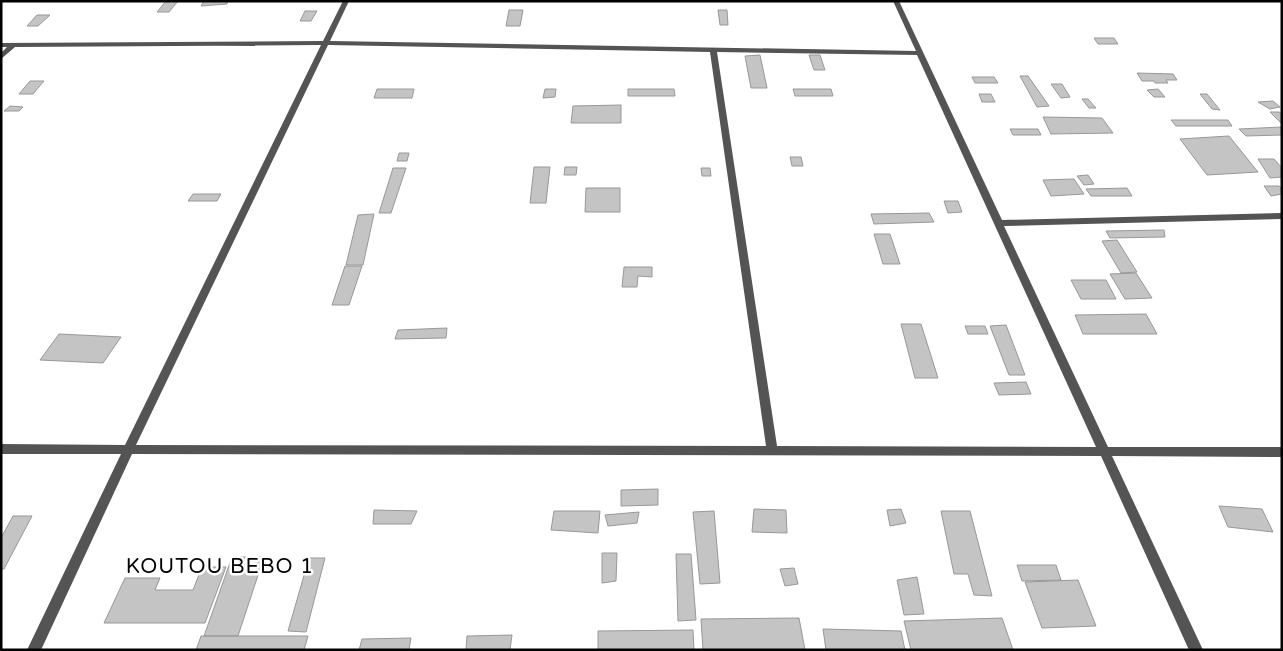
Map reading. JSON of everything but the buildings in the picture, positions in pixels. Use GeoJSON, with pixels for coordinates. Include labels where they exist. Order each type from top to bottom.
{"type":"FeatureCollection","features":[{"type":"Feature","properties":{"kind":"street"},"geometry":{"type":"LineString","coordinates":[[34,650],[129,448],[346,1]]}},
{"type":"Feature","properties":{"kind":"street"},"geometry":{"type":"LineString","coordinates":[[896,1],[1196,650]]}},
{"type":"Feature","properties":{"kind":"street"},"geometry":{"type":"LineString","coordinates":[[1,45],[327,43],[920,53]]}},
{"type":"Feature","properties":{"kind":"street"},"geometry":{"type":"LineString","coordinates":[[1,57],[14,45]]}},
{"type":"Feature","properties":{"kind":"street"},"geometry":{"type":"LineString","coordinates":[[713,50],[772,451]]}},
{"type":"Feature","properties":{"kind":"street"},"geometry":{"type":"LineString","coordinates":[[998,223],[1282,216]]}},
{"type":"Feature","properties":{"kind":"street"},"geometry":{"type":"LineString","coordinates":[[1,449],[1282,452]]}},
{"type":"Feature","properties":{"kind":"district","name":"KOUTOU BEBO 1"},"geometry":{"type":"Point","coordinates":[220,566]}}]}
